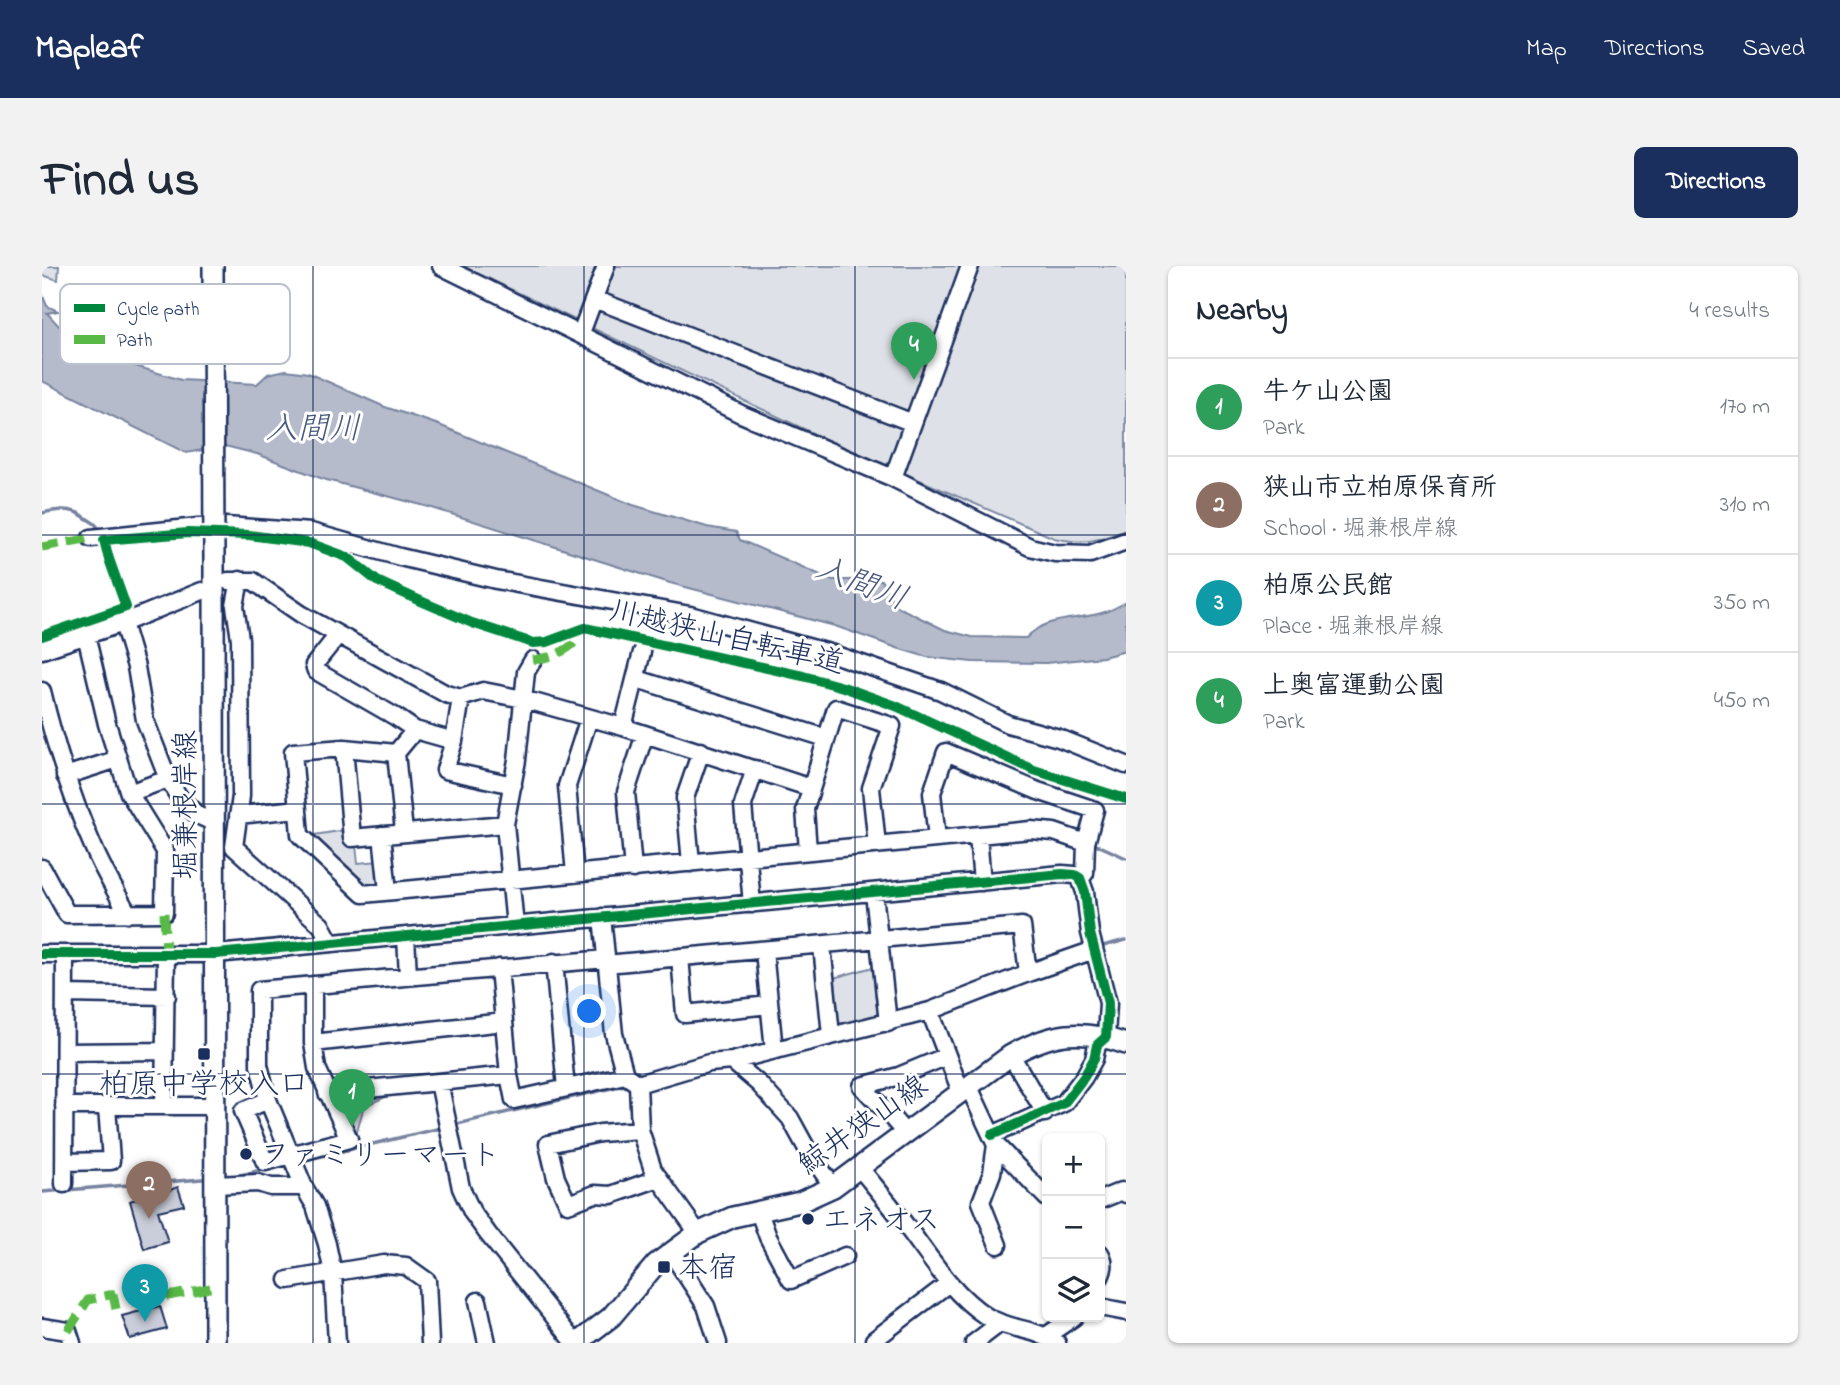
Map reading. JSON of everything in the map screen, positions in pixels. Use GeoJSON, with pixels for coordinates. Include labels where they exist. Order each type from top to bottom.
{"type":"FeatureCollection","features":[{"type":"Feature","properties":{"kind":"main road","name":"堀兼根岸線"},"geometry":{"type":"LineString","coordinates":[[213,266],[213,284]]}},
{"type":"Feature","properties":{"kind":"main road","name":"堀兼根岸線"},"geometry":{"type":"LineString","coordinates":[[213,364],[215,1343]]}},
{"type":"Feature","properties":{"kind":"main road","name":"鯨井狭山線"},"geometry":{"type":"LineString","coordinates":[[576,1343],[599,1336],[656,1264],[698,1233],[733,1217],[800,1202],[833,1187],[1011,1055],[1052,1037],[1086,1034],[1126,1044]]}},
{"type":"Feature","properties":{"kind":"street"},"geometry":{"type":"LineString","coordinates":[[441,266],[741,414],[893,478],[1030,547],[1055,553],[1090,554],[1126,541]]}},
{"type":"Feature","properties":{"kind":"street"},"geometry":{"type":"LineString","coordinates":[[581,333],[606,266]]}},
{"type":"Feature","properties":{"kind":"street"},"geometry":{"type":"LineString","coordinates":[[893,478],[970,266]]}},
{"type":"Feature","properties":{"kind":"street"},"geometry":{"type":"LineString","coordinates":[[594,299],[913,423]]}},
{"type":"Feature","properties":{"kind":"street"},"geometry":{"type":"LineString","coordinates":[[91,538],[208,526],[311,532],[496,580],[690,615],[833,654],[941,691],[1008,724],[1059,738],[1126,765]]}},
{"type":"Feature","properties":{"kind":"street"},"geometry":{"type":"LineString","coordinates":[[331,943],[321,925],[234,847],[242,796],[240,639],[234,580],[253,581],[263,586],[301,614],[446,694],[461,698],[483,691],[523,699],[701,751],[811,788]]}},
{"type":"Feature","properties":{"kind":"street"},"geometry":{"type":"LineString","coordinates":[[42,650],[123,623],[202,591]]}},
{"type":"Feature","properties":{"kind":"street"},"geometry":{"type":"LineString","coordinates":[[123,623],[136,667],[145,720],[168,779],[179,797],[197,815],[215,823]]}},
{"type":"Feature","properties":{"kind":"street"},"geometry":{"type":"LineString","coordinates":[[42,868],[67,914],[164,913],[165,851],[129,793],[97,688],[86,635]]}},
{"type":"Feature","properties":{"kind":"street"},"geometry":{"type":"LineString","coordinates":[[338,635],[314,665],[316,671],[415,730],[454,741]]}},
{"type":"Feature","properties":{"kind":"street"},"geometry":{"type":"LineString","coordinates":[[623,727],[642,652]]}},
{"type":"Feature","properties":{"kind":"street"},"geometry":{"type":"LineString","coordinates":[[515,926],[505,824],[513,785],[526,672],[533,660]]}},
{"type":"Feature","properties":{"kind":"street"},"geometry":{"type":"LineString","coordinates":[[636,679],[826,738]]}},
{"type":"Feature","properties":{"kind":"street"},"geometry":{"type":"LineString","coordinates":[[42,691],[46,725],[65,776],[96,852],[128,914]]}},
{"type":"Feature","properties":{"kind":"street"},"geometry":{"type":"LineString","coordinates":[[461,698],[446,770],[513,785]]}},
{"type":"Feature","properties":{"kind":"street"},"geometry":{"type":"LineString","coordinates":[[808,851],[805,809],[836,708],[891,726],[871,788],[877,845]]}},
{"type":"Feature","properties":{"kind":"street"},"geometry":{"type":"LineString","coordinates":[[575,874],[567,786],[589,718]]}},
{"type":"Feature","properties":{"kind":"street"},"geometry":{"type":"LineString","coordinates":[[404,832],[397,753],[415,730]]}},
{"type":"Feature","properties":{"kind":"street"},"geometry":{"type":"LineString","coordinates":[[633,869],[626,792],[645,734]]}},
{"type":"Feature","properties":{"kind":"street"},"geometry":{"type":"LineString","coordinates":[[397,753],[344,748],[293,752],[300,835],[363,894],[1041,830],[1086,843]]}},
{"type":"Feature","properties":{"kind":"street"},"geometry":{"type":"LineString","coordinates":[[344,748],[352,838],[505,824]]}},
{"type":"Feature","properties":{"kind":"street"},"geometry":{"type":"LineString","coordinates":[[691,863],[685,798],[701,751]]}},
{"type":"Feature","properties":{"kind":"street"},"geometry":{"type":"LineString","coordinates":[[937,839],[932,793],[946,752],[1038,792],[1095,810],[1086,843],[1085,873],[1080,878]]}},
{"type":"Feature","properties":{"kind":"street"},"geometry":{"type":"LineString","coordinates":[[65,776],[118,759]]}},
{"type":"Feature","properties":{"kind":"street"},"geometry":{"type":"LineString","coordinates":[[752,904],[743,805],[755,769]]}},
{"type":"Feature","properties":{"kind":"street"},"geometry":{"type":"LineString","coordinates":[[129,793],[168,779]]}},
{"type":"Feature","properties":{"kind":"street"},"geometry":{"type":"LineString","coordinates":[[239,815],[298,809]]}},
{"type":"Feature","properties":{"kind":"street"},"geometry":{"type":"LineString","coordinates":[[382,835],[387,891]]}},
{"type":"Feature","properties":{"kind":"street"},"geometry":{"type":"LineString","coordinates":[[978,836],[982,883]]}},
{"type":"Feature","properties":{"kind":"street"},"geometry":{"type":"LineString","coordinates":[[42,954],[216,954],[1062,874],[1075,875],[1080,878],[1085,892],[1094,950],[1108,1003],[1106,1037],[1097,1045],[1094,1059],[1072,1096],[1064,1103],[994,1140]]}},
{"type":"Feature","properties":{"kind":"street"},"geometry":{"type":"LineString","coordinates":[[874,893],[888,1023]]}},
{"type":"Feature","properties":{"kind":"street"},"geometry":{"type":"LineString","coordinates":[[602,918],[614,1034],[632,1079],[640,1130],[653,1170],[698,1233]]}},
{"type":"Feature","properties":{"kind":"street"},"geometry":{"type":"LineString","coordinates":[[337,1343],[327,1244],[314,1206],[268,1100],[259,1065],[260,990],[554,962],[764,951],[1021,926],[1028,973]]}},
{"type":"Feature","properties":{"kind":"street"},"geometry":{"type":"LineString","coordinates":[[405,936],[408,976]]}},
{"type":"Feature","properties":{"kind":"street"},"geometry":{"type":"LineString","coordinates":[[822,946],[831,1035]]}},
{"type":"Feature","properties":{"kind":"street"},"geometry":{"type":"LineString","coordinates":[[499,968],[509,1075],[514,1100],[566,1088],[733,1061],[888,1023],[930,1011],[1094,950]]}},
{"type":"Feature","properties":{"kind":"street"},"geometry":{"type":"LineString","coordinates":[[764,951],[774,1050]]}},
{"type":"Feature","properties":{"kind":"street"},"geometry":{"type":"LineString","coordinates":[[64,1184],[65,954]]}},
{"type":"Feature","properties":{"kind":"street"},"geometry":{"type":"LineString","coordinates":[[164,1106],[166,955]]}},
{"type":"Feature","properties":{"kind":"street"},"geometry":{"type":"LineString","coordinates":[[680,957],[685,1014],[769,1005]]}},
{"type":"Feature","properties":{"kind":"street"},"geometry":{"type":"LineString","coordinates":[[554,962],[566,1088]]}},
{"type":"Feature","properties":{"kind":"street"},"geometry":{"type":"LineString","coordinates":[[268,1100],[243,1111],[265,1162],[294,1160],[349,1139],[317,1068],[313,1043],[313,985]]}},
{"type":"Feature","properties":{"kind":"street"},"geometry":{"type":"LineString","coordinates":[[65,994],[167,996]]}},
{"type":"Feature","properties":{"kind":"street"},"geometry":{"type":"LineString","coordinates":[[930,1011],[947,1056],[994,1140],[1045,1196]]}},
{"type":"Feature","properties":{"kind":"street"},"geometry":{"type":"LineString","coordinates":[[313,1043],[504,1022]]}},
{"type":"Feature","properties":{"kind":"street"},"geometry":{"type":"LineString","coordinates":[[65,1052],[165,1051]]}},
{"type":"Feature","properties":{"kind":"street"},"geometry":{"type":"LineString","coordinates":[[1011,1055],[1045,1113]]}},
{"type":"Feature","properties":{"kind":"street"},"geometry":{"type":"LineString","coordinates":[[904,1132],[882,1104],[862,1086],[899,1076],[947,1056]]}},
{"type":"Feature","properties":{"kind":"street"},"geometry":{"type":"LineString","coordinates":[[733,1061],[759,1084],[790,1118],[833,1187]]}},
{"type":"Feature","properties":{"kind":"street"},"geometry":{"type":"LineString","coordinates":[[327,1093],[509,1075]]}},
{"type":"Feature","properties":{"kind":"street"},"geometry":{"type":"LineString","coordinates":[[439,1082],[461,1188],[472,1212],[576,1343]]}},
{"type":"Feature","properties":{"kind":"street"},"geometry":{"type":"LineString","coordinates":[[64,1106],[215,1106]]}},
{"type":"Feature","properties":{"kind":"street"},"geometry":{"type":"LineString","coordinates":[[64,1162],[111,1161],[107,1107]]}},
{"type":"Feature","properties":{"kind":"street"},"geometry":{"type":"LineString","coordinates":[[640,1130],[600,1133],[548,1144],[556,1178],[568,1204],[595,1194],[611,1195],[659,1178]]}},
{"type":"Feature","properties":{"kind":"street"},"geometry":{"type":"LineString","coordinates":[[994,1140],[992,1173],[981,1202],[998,1245]]}},
{"type":"Feature","properties":{"kind":"street"},"geometry":{"type":"LineString","coordinates":[[859,1167],[948,1283],[967,1302],[999,1324],[1051,1339],[1069,1322]]}},
{"type":"Feature","properties":{"kind":"street"},"geometry":{"type":"LineString","coordinates":[[215,1185],[304,1187]]}},
{"type":"Feature","properties":{"kind":"street"},"geometry":{"type":"LineString","coordinates":[[1105,1198],[1122,1191],[1126,1194]]}},
{"type":"Feature","properties":{"kind":"street"},"geometry":{"type":"LineString","coordinates":[[759,1212],[768,1237],[791,1280],[845,1256]]}},
{"type":"Feature","properties":{"kind":"street"},"geometry":{"type":"LineString","coordinates":[[671,1252],[706,1306],[718,1343]]}},
{"type":"Feature","properties":{"kind":"street"},"geometry":{"type":"LineString","coordinates":[[288,1280],[384,1264],[407,1266],[427,1281],[430,1343]]}},
{"type":"Feature","properties":{"kind":"street"},"geometry":{"type":"LineString","coordinates":[[876,1343],[874,1340],[948,1283]]}},
{"type":"Feature","properties":{"kind":"street"},"geometry":{"type":"LineString","coordinates":[[478,1301],[488,1343]]}},
{"type":"Feature","properties":{"kind":"street"},"geometry":{"type":"LineString","coordinates":[[1105,1308],[1126,1311]]}},
{"type":"Feature","properties":{"kind":"street"},"geometry":{"type":"LineString","coordinates":[[974,1343],[999,1324]]}},
{"type":"Feature","properties":{"kind":"street"},"geometry":{"type":"LineString","coordinates":[[42,1327],[68,1331],[72,1343]]}},
{"type":"Feature","properties":{"kind":"shaded area"},"geometry":{"type":"Polygon","coordinates":[[[42,266],[59,266],[58,280],[42,275],[42,266]]]}},
{"type":"Feature","properties":{"kind":"shaded area"},"geometry":{"type":"Polygon","coordinates":[[[462,266],[1126,266],[1126,530],[1091,541],[1054,538],[827,440],[462,266]]]}},
{"type":"Feature","properties":{"kind":"shaded area"},"geometry":{"type":"Polygon","coordinates":[[[346,830],[347,846],[356,845],[358,863],[379,861],[381,886],[364,889],[308,836],[346,830]]]}},
{"type":"Feature","properties":{"kind":"shaded area"},"geometry":{"type":"Polygon","coordinates":[[[873,967],[878,1019],[835,1031],[830,979],[873,967]]]}},
{"type":"Feature","properties":{"kind":"shaded area"},"geometry":{"type":"Polygon","coordinates":[[[398,1092],[364,1106],[354,1142],[339,1096],[398,1092]]]}},
{"type":"Feature","properties":{"kind":"water","name":"入間川"},"geometry":{"type":"Polygon","coordinates":[[[42,294],[47,306],[58,311],[47,313],[60,327],[60,364],[129,364],[181,380],[257,384],[268,374],[286,370],[308,373],[385,407],[439,425],[633,505],[707,527],[736,532],[740,540],[832,580],[881,580],[896,606],[945,630],[972,637],[1026,638],[1053,622],[1095,615],[1126,602],[1126,651],[1103,657],[1046,663],[972,662],[927,657],[835,626],[670,583],[429,507],[323,479],[257,454],[225,446],[186,453],[42,381],[42,294]]]}},
{"type":"Feature","properties":{"kind":"building"},"geometry":{"type":"Polygon","coordinates":[[[162,1187],[164,1192],[178,1187],[184,1205],[158,1211],[168,1242],[144,1249],[130,1201],[154,1193],[153,1190],[162,1187]]]}},
{"type":"Feature","properties":{"kind":"building"},"geometry":{"type":"Polygon","coordinates":[[[160,1306],[167,1329],[130,1339],[122,1316],[160,1306]]]}},
{"type":"Feature","properties":{"kind":"waterway"},"geometry":{"type":"LineString","coordinates":[[42,513],[74,511],[93,522],[100,532]]}},
{"type":"Feature","properties":{"kind":"waterway"},"geometry":{"type":"LineString","coordinates":[[1091,842],[1126,858]]}},
{"type":"Feature","properties":{"kind":"waterway"},"geometry":{"type":"LineString","coordinates":[[1099,947],[1126,940]]}},
{"type":"Feature","properties":{"kind":"waterway"},"geometry":{"type":"LineString","coordinates":[[457,1124],[629,1084]]}},
{"type":"Feature","properties":{"kind":"waterway"},"geometry":{"type":"LineString","coordinates":[[300,1161],[441,1128]]}},
{"type":"Feature","properties":{"kind":"waterway"},"geometry":{"type":"LineString","coordinates":[[232,1177],[265,1169]]}},
{"type":"Feature","properties":{"kind":"waterway"},"geometry":{"type":"LineString","coordinates":[[42,1192],[202,1179]]}},
{"type":"Feature","properties":{"kind":"marked path"},"geometry":{"type":"LineString","coordinates":[[42,547],[91,538]]}},
{"type":"Feature","properties":{"kind":"marked path"},"geometry":{"type":"LineString","coordinates":[[533,660],[568,648],[578,638],[580,631]]}},
{"type":"Feature","properties":{"kind":"marked path"},"geometry":{"type":"LineString","coordinates":[[164,913],[166,955]]}},
{"type":"Feature","properties":{"kind":"marked path"},"geometry":{"type":"LineString","coordinates":[[116,1309],[113,1294],[135,1287],[138,1294],[161,1289],[163,1297],[215,1287]]}},
{"type":"Feature","properties":{"kind":"marked path"},"geometry":{"type":"LineString","coordinates":[[68,1331],[88,1300],[113,1294]]}},
{"type":"Feature","properties":{"kind":"cycle path","name":"川越狭山自転車道"},"geometry":{"type":"LineString","coordinates":[[42,636],[126,607],[104,540],[188,533],[249,535],[309,543],[347,557],[377,581],[423,602],[472,623],[533,643],[547,642],[585,628],[803,676],[896,706],[1034,770],[1126,799]]}},
{"type":"Feature","properties":{"kind":"cycle path"},"geometry":{"type":"LineString","coordinates":[[42,954],[216,954],[1062,874],[1075,875],[1080,878],[1085,892],[1090,933],[1108,1003],[1106,1037],[1097,1045],[1094,1059],[1084,1077],[1064,1103],[992,1135]]}},
{"type":"Feature","properties":{"kind":"place","name":"上奥富運動公園"},"geometry":{"type":"Point","coordinates":[914,380]}},
{"type":"Feature","properties":{"kind":"place","name":"柏原中学校入口"},"geometry":{"type":"Point","coordinates":[204,1054]}},
{"type":"Feature","properties":{"kind":"place","name":"牛ケ山公園"},"geometry":{"type":"Point","coordinates":[352,1127]}},
{"type":"Feature","properties":{"kind":"place","name":"ファミリーマート"},"geometry":{"type":"Point","coordinates":[246,1154]}},
{"type":"Feature","properties":{"kind":"place","name":"狭山市立柏原保育所"},"geometry":{"type":"Point","coordinates":[149,1219]}},
{"type":"Feature","properties":{"kind":"place","name":"エネオス"},"geometry":{"type":"Point","coordinates":[808,1219]}},
{"type":"Feature","properties":{"kind":"place","name":"本宿"},"geometry":{"type":"Point","coordinates":[664,1267]}},
{"type":"Feature","properties":{"kind":"place","name":"柏原公民館"},"geometry":{"type":"Point","coordinates":[145,1322]}}]}
